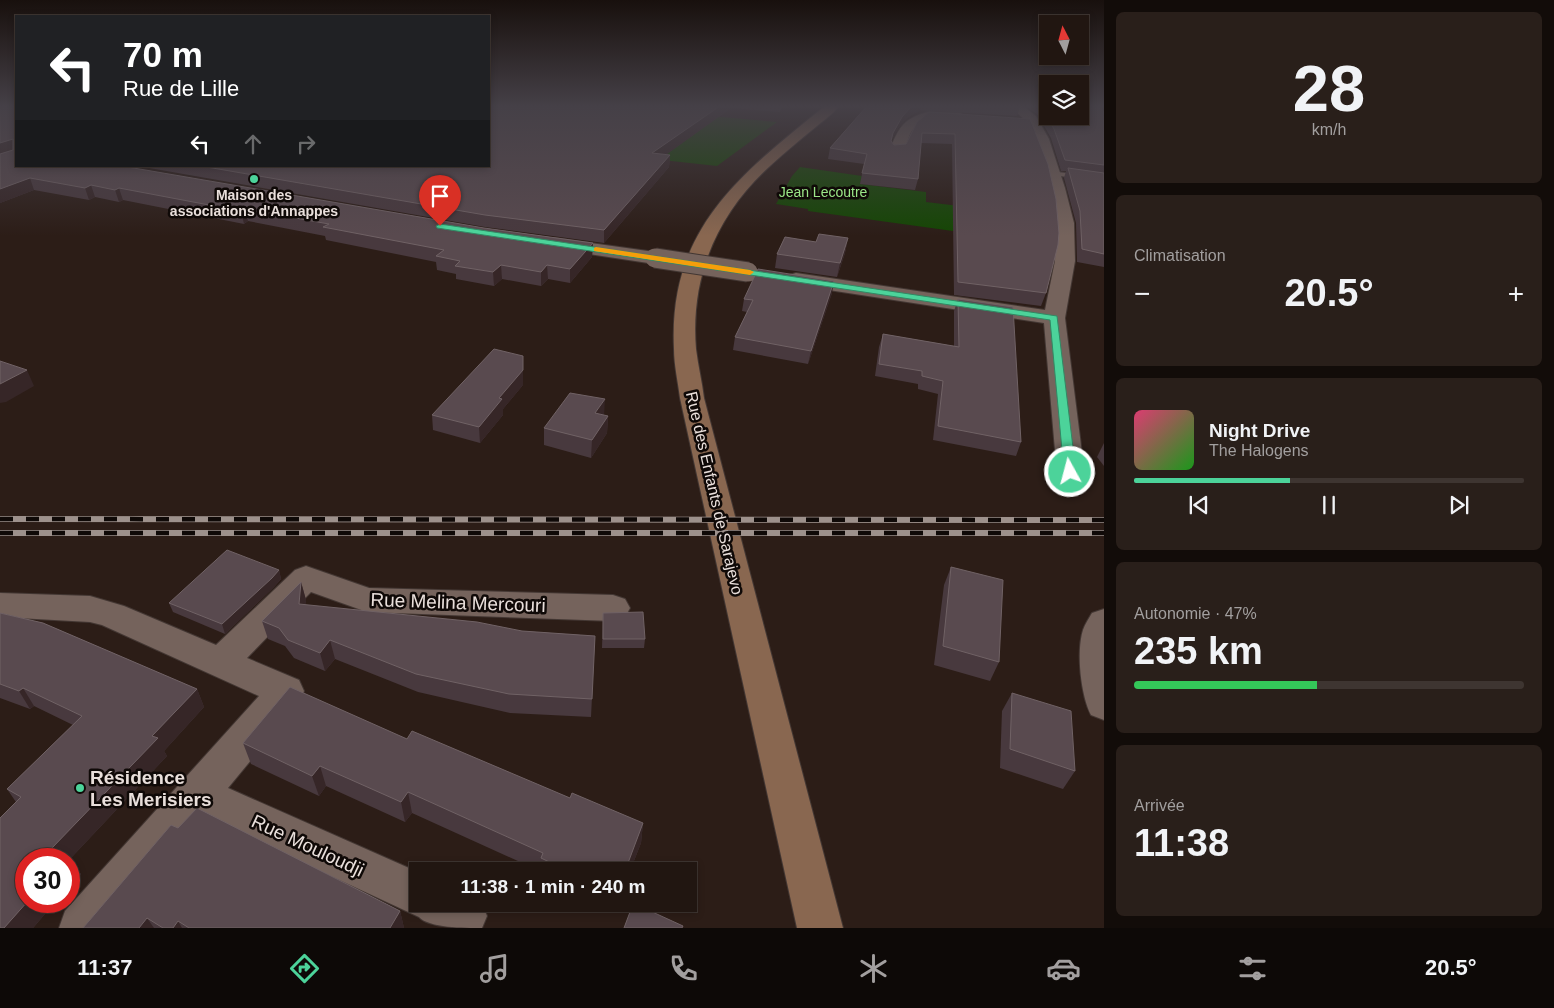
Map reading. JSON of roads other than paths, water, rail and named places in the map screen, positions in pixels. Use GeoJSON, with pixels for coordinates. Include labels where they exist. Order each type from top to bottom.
{"type":"FeatureCollection","features":[{"type":"Feature","properties":{"kind":"main road","name":"Rue des Enfants de Sarajevo"},"geometry":{"type":"LineString","coordinates":[[783,149],[744,183],[708,229],[694,266],[685,311],[685,335],[692,398],[820,928]]}},
{"type":"Feature","properties":{"kind":"street"},"geometry":{"type":"LineString","coordinates":[[1045,149],[1062,206],[1066,247],[1063,279],[1054,318],[1072,485]]}},
{"type":"Feature","properties":{"kind":"street"},"geometry":{"type":"LineString","coordinates":[[534,241],[1054,318]]}},
{"type":"Feature","properties":{"kind":"street","name":"Rue Melina Mercouri"},"geometry":{"type":"LineString","coordinates":[[221,662],[306,578],[367,600],[613,608]]}},
{"type":"Feature","properties":{"kind":"street"},"geometry":{"type":"LineString","coordinates":[[0,605],[90,609],[112,615],[286,691],[82,928]]}},
{"type":"Feature","properties":{"kind":"street"},"geometry":{"type":"LineString","coordinates":[[1104,622],[1098,632],[1104,704]]}},
{"type":"Feature","properties":{"kind":"street","name":"Rue Mouloudji"},"geometry":{"type":"LineString","coordinates":[[198,794],[409,891]]}},
{"type":"Feature","properties":{"kind":"street"},"geometry":{"type":"LineString","coordinates":[[455,912],[464,916],[458,928]]}},
{"type":"Feature","properties":{"kind":"lane"},"geometry":{"type":"LineString","coordinates":[[1053,173],[1104,180]]}},
{"type":"Feature","properties":{"kind":"railway"},"geometry":{"type":"LineString","coordinates":[[0,519],[1104,520]]}},
{"type":"Feature","properties":{"kind":"railway"},"geometry":{"type":"LineString","coordinates":[[0,533],[1104,533]]}},
{"type":"Feature","properties":{"kind":"place","name":"Maison des associations d'Annappes"},"geometry":{"type":"Point","coordinates":[254,179]}},
{"type":"Feature","properties":{"kind":"place","name":"Résidence Les Merisiers"},"geometry":{"type":"Point","coordinates":[80,788]}},
{"type":"Feature","properties":{"kind":"park label","name":"Jean Lecoutre"},"geometry":{"type":"Point","coordinates":[823,192]}}]}
